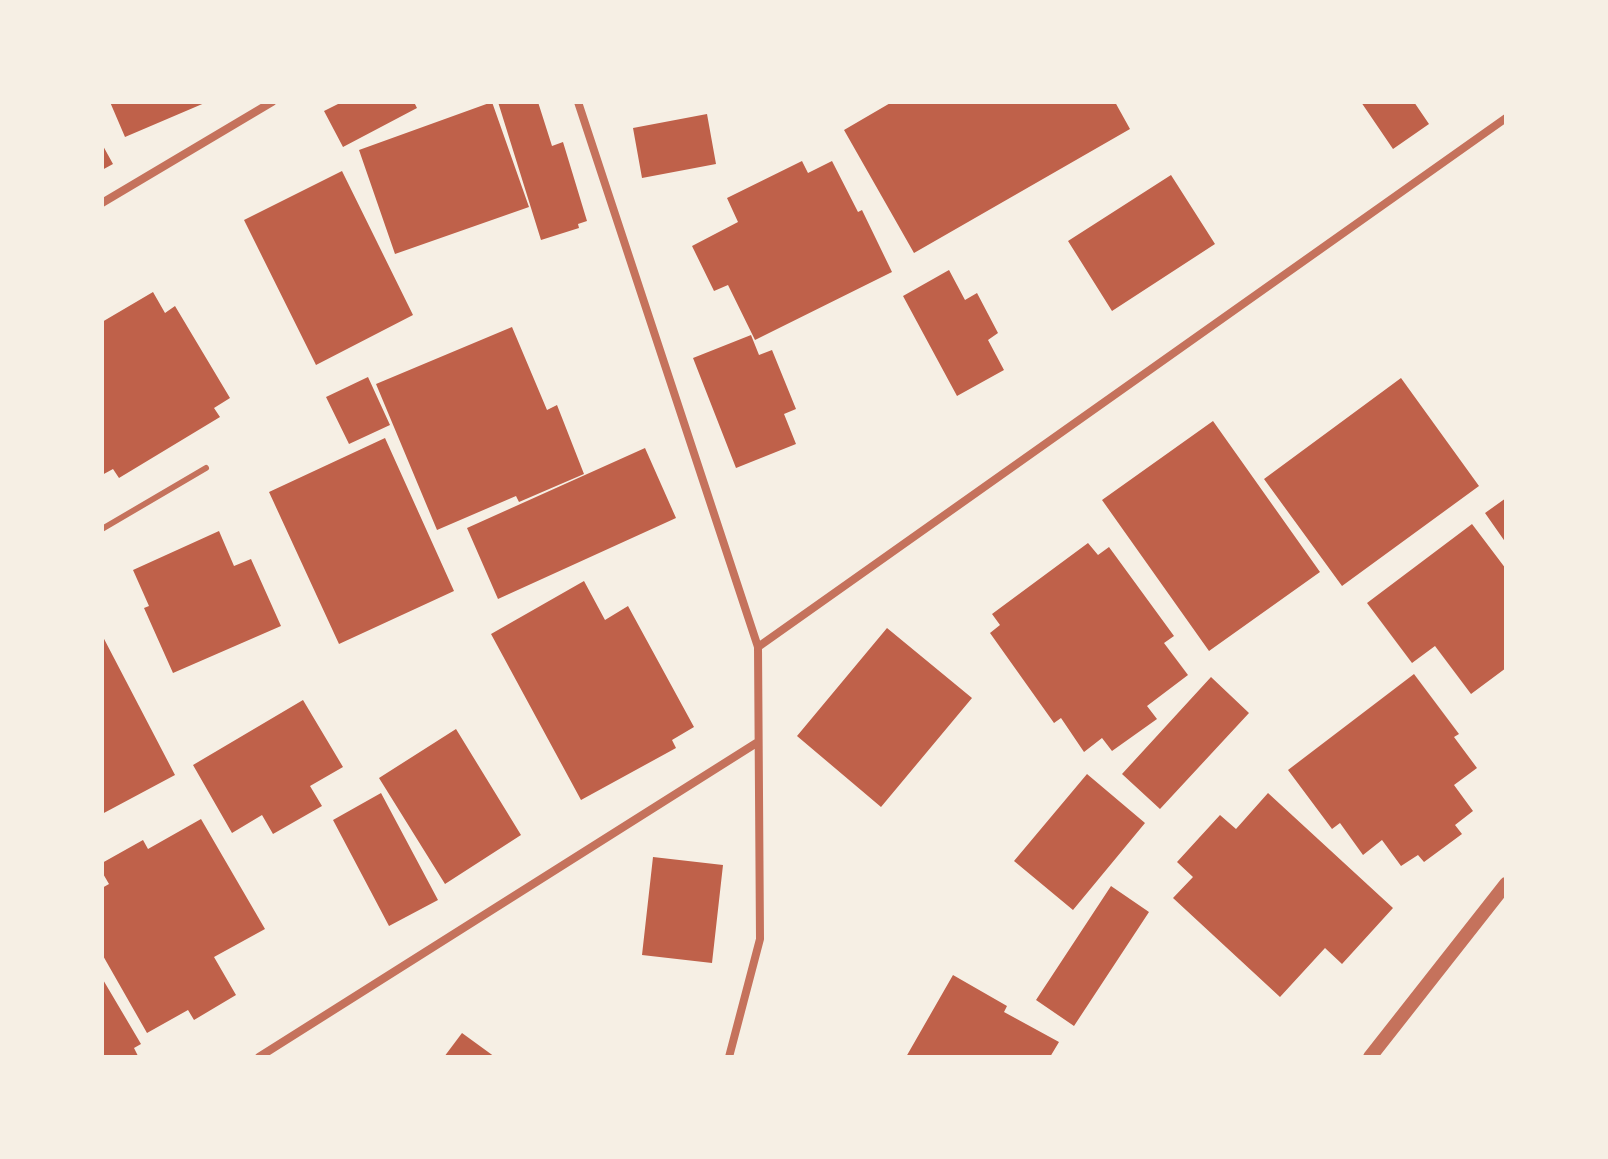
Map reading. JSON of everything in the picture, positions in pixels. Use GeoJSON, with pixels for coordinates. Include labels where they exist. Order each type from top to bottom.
{"type":"FeatureCollection","features":[{"type":"Feature","properties":{"kind":"street"},"geometry":{"type":"LineString","coordinates":[[102,203],[272,102]]}},
{"type":"Feature","properties":{"kind":"street"},"geometry":{"type":"LineString","coordinates":[[578,102],[758,647],[760,939],[729,1057]]}},
{"type":"Feature","properties":{"kind":"street"},"geometry":{"type":"LineString","coordinates":[[758,647],[1506,118]]}},
{"type":"Feature","properties":{"kind":"street"},"geometry":{"type":"LineString","coordinates":[[259,1057],[758,742]]}},
{"type":"Feature","properties":{"kind":"street"},"geometry":{"type":"LineString","coordinates":[[1370,1057],[1506,884]]}},
{"type":"Feature","properties":{"kind":"lane"},"geometry":{"type":"LineString","coordinates":[[102,529],[206,468]]}},
{"type":"Feature","properties":{"kind":"building"},"geometry":{"type":"Polygon","coordinates":[[[110,102],[207,102],[125,137],[110,102]]]}},
{"type":"Feature","properties":{"kind":"building"},"geometry":{"type":"Polygon","coordinates":[[[342,102],[414,102],[417,108],[343,147],[324,111],[342,102]]]}},
{"type":"Feature","properties":{"kind":"building"},"geometry":{"type":"Polygon","coordinates":[[[492,102],[529,207],[395,254],[359,150],[492,102]]]}},
{"type":"Feature","properties":{"kind":"building"},"geometry":{"type":"Polygon","coordinates":[[[498,102],[538,102],[552,146],[563,142],[587,221],[578,224],[579,228],[541,240],[498,102]]]}},
{"type":"Feature","properties":{"kind":"building"},"geometry":{"type":"Polygon","coordinates":[[[892,102],[1115,102],[1130,129],[914,253],[844,130],[892,102]]]}},
{"type":"Feature","properties":{"kind":"building"},"geometry":{"type":"Polygon","coordinates":[[[1361,102],[1414,102],[1429,124],[1393,149],[1361,102]]]}},
{"type":"Feature","properties":{"kind":"building"},"geometry":{"type":"Polygon","coordinates":[[[707,114],[716,164],[642,178],[633,128],[707,114]]]}},
{"type":"Feature","properties":{"kind":"building"},"geometry":{"type":"Polygon","coordinates":[[[102,144],[113,164],[102,170],[102,144]]]}},
{"type":"Feature","properties":{"kind":"building"},"geometry":{"type":"Polygon","coordinates":[[[802,161],[808,173],[832,161],[858,212],[862,210],[892,272],[755,340],[728,285],[714,291],[692,246],[738,222],[727,198],[802,161]]]}},
{"type":"Feature","properties":{"kind":"building"},"geometry":{"type":"Polygon","coordinates":[[[342,171],[413,315],[316,365],[244,220],[342,171]]]}},
{"type":"Feature","properties":{"kind":"building"},"geometry":{"type":"Polygon","coordinates":[[[1171,175],[1215,244],[1112,311],[1068,241],[1171,175]]]}},
{"type":"Feature","properties":{"kind":"building"},"geometry":{"type":"Polygon","coordinates":[[[949,270],[965,300],[977,293],[998,333],[988,340],[1004,370],[957,396],[903,296],[949,270]]]}},
{"type":"Feature","properties":{"kind":"building"},"geometry":{"type":"Polygon","coordinates":[[[153,292],[165,313],[175,306],[230,398],[214,408],[220,417],[119,478],[113,469],[102,475],[102,322],[153,292]]]}},
{"type":"Feature","properties":{"kind":"building"},"geometry":{"type":"Polygon","coordinates":[[[512,327],[547,410],[557,405],[584,474],[519,502],[516,496],[437,530],[376,384],[512,327]]]}},
{"type":"Feature","properties":{"kind":"building"},"geometry":{"type":"Polygon","coordinates":[[[751,335],[759,355],[772,350],[796,409],[784,414],[796,444],[736,468],[693,358],[751,335]]]}},
{"type":"Feature","properties":{"kind":"building"},"geometry":{"type":"Polygon","coordinates":[[[368,377],[390,425],[349,444],[326,397],[368,377]]]}},
{"type":"Feature","properties":{"kind":"building"},"geometry":{"type":"Polygon","coordinates":[[[1401,378],[1479,486],[1342,586],[1264,479],[1401,378]]]}},
{"type":"Feature","properties":{"kind":"building"},"geometry":{"type":"Polygon","coordinates":[[[1213,421],[1320,572],[1209,651],[1102,500],[1213,421]]]}},
{"type":"Feature","properties":{"kind":"building"},"geometry":{"type":"Polygon","coordinates":[[[385,438],[454,591],[339,644],[269,492],[385,438]]]}},
{"type":"Feature","properties":{"kind":"building"},"geometry":{"type":"Polygon","coordinates":[[[645,448],[676,518],[498,599],[467,528],[645,448]]]}},
{"type":"Feature","properties":{"kind":"building"},"geometry":{"type":"Polygon","coordinates":[[[1506,498],[1506,543],[1485,513],[1506,498]]]}},
{"type":"Feature","properties":{"kind":"building"},"geometry":{"type":"Polygon","coordinates":[[[1472,524],[1506,569],[1506,668],[1471,694],[1435,646],[1412,663],[1367,603],[1472,524]]]}},
{"type":"Feature","properties":{"kind":"building"},"geometry":{"type":"Polygon","coordinates":[[[219,531],[234,566],[251,559],[281,626],[173,673],[144,608],[149,606],[133,570],[219,531]]]}},
{"type":"Feature","properties":{"kind":"building"},"geometry":{"type":"Polygon","coordinates":[[[1088,543],[1098,555],[1109,547],[1174,636],[1164,643],[1188,675],[1147,706],[1157,719],[1112,751],[1102,738],[1084,752],[1061,718],[1054,723],[990,633],[1000,625],[992,614],[1088,543]]]}},
{"type":"Feature","properties":{"kind":"building"},"geometry":{"type":"Polygon","coordinates":[[[584,581],[605,620],[628,606],[694,727],[672,740],[676,748],[581,800],[491,634],[584,581]]]}},
{"type":"Feature","properties":{"kind":"building"},"geometry":{"type":"Polygon","coordinates":[[[887,628],[972,698],[881,807],[797,736],[887,628]]]}},
{"type":"Feature","properties":{"kind":"building"},"geometry":{"type":"Polygon","coordinates":[[[102,635],[175,775],[102,814],[102,635]]]}},
{"type":"Feature","properties":{"kind":"building"},"geometry":{"type":"Polygon","coordinates":[[[1414,674],[1459,734],[1454,737],[1477,768],[1454,785],[1473,811],[1455,825],[1462,834],[1424,862],[1418,855],[1401,866],[1382,840],[1363,855],[1340,823],[1332,829],[1288,770],[1414,674]]]}},
{"type":"Feature","properties":{"kind":"building"},"geometry":{"type":"Polygon","coordinates":[[[1211,677],[1249,713],[1160,809],[1122,774],[1211,677]]]}},
{"type":"Feature","properties":{"kind":"building"},"geometry":{"type":"Polygon","coordinates":[[[303,700],[343,767],[310,786],[322,806],[273,834],[262,815],[232,833],[193,765],[303,700]]]}},
{"type":"Feature","properties":{"kind":"building"},"geometry":{"type":"Polygon","coordinates":[[[456,729],[521,835],[445,884],[379,778],[456,729]]]}},
{"type":"Feature","properties":{"kind":"building"},"geometry":{"type":"Polygon","coordinates":[[[1087,774],[1145,823],[1073,910],[1014,861],[1087,774]]]}},
{"type":"Feature","properties":{"kind":"building"},"geometry":{"type":"Polygon","coordinates":[[[381,793],[438,900],[389,926],[333,820],[381,793]]]}},
{"type":"Feature","properties":{"kind":"building"},"geometry":{"type":"Polygon","coordinates":[[[1268,793],[1393,908],[1342,964],[1325,948],[1280,997],[1173,898],[1193,877],[1177,862],[1220,815],[1236,829],[1268,793]]]}},
{"type":"Feature","properties":{"kind":"building"},"geometry":{"type":"Polygon","coordinates":[[[201,819],[265,929],[214,957],[236,995],[194,1020],[188,1010],[147,1033],[102,954],[102,888],[109,884],[102,872],[102,863],[143,840],[148,849],[201,819]]]}},
{"type":"Feature","properties":{"kind":"building"},"geometry":{"type":"Polygon","coordinates":[[[653,857],[723,865],[712,963],[642,955],[653,857]]]}},
{"type":"Feature","properties":{"kind":"building"},"geometry":{"type":"Polygon","coordinates":[[[1111,886],[1149,912],[1074,1026],[1036,1000],[1111,886]]]}},
{"type":"Feature","properties":{"kind":"building"},"geometry":{"type":"Polygon","coordinates":[[[953,975],[1007,1006],[1004,1012],[1059,1042],[1050,1057],[906,1057],[953,975]]]}},
{"type":"Feature","properties":{"kind":"building"},"geometry":{"type":"Polygon","coordinates":[[[102,978],[141,1044],[134,1048],[136,1057],[102,1057],[102,978]]]}},
{"type":"Feature","properties":{"kind":"building"},"geometry":{"type":"Polygon","coordinates":[[[462,1033],[495,1057],[444,1057],[462,1033]]]}}]}
